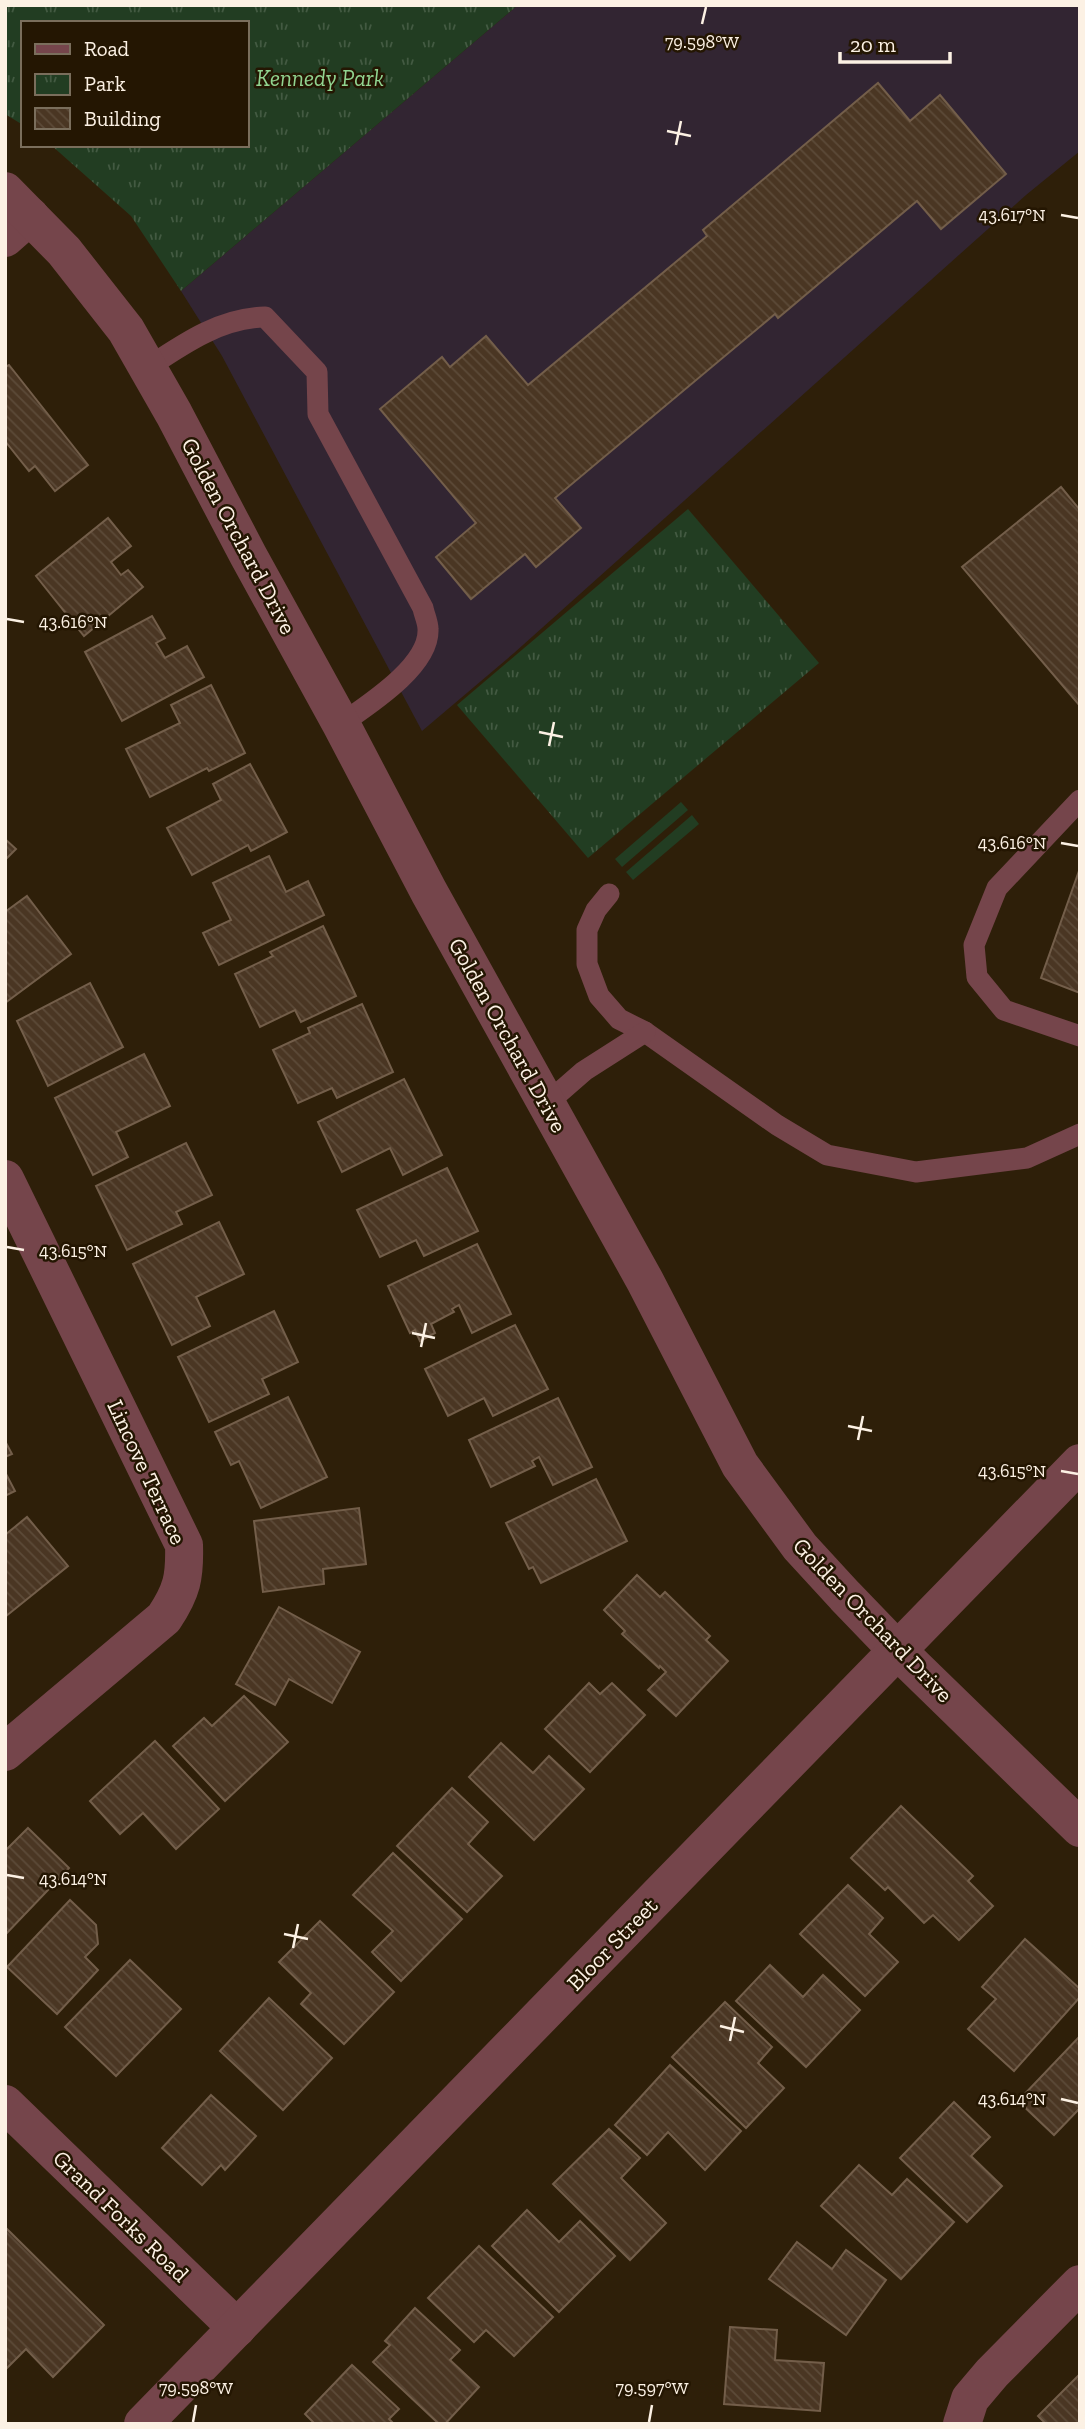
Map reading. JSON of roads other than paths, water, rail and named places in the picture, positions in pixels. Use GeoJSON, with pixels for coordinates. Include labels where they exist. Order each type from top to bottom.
{"type":"FeatureCollection","features":[{"type":"Feature","properties":{"kind":"street","name":"Golden Orchard Drive"},"geometry":{"type":"LineString","coordinates":[[13,215],[88,280],[126,330],[545,1105],[645,1281],[740,1465],[800,1547],[897,1650],[1080,1828]]}},
{"type":"Feature","properties":{"kind":"street","name":"Lincove Terrace"},"geometry":{"type":"LineString","coordinates":[[5,1179],[184,1545],[185,1574],[178,1598],[164,1618],[5,1752]]}},
{"type":"Feature","properties":{"kind":"street","name":"Bloor Street"},"geometry":{"type":"LineString","coordinates":[[143,2424],[1080,1463]]}},
{"type":"Feature","properties":{"kind":"street","name":"Grand Forks Road"},"geometry":{"type":"LineString","coordinates":[[5,2104],[237,2328]]}},
{"type":"Feature","properties":{"kind":"street"},"geometry":{"type":"LineString","coordinates":[[962,2424],[970,2399],[1080,2284]]}},
{"type":"Feature","properties":{"kind":"lane"},"geometry":{"type":"LineString","coordinates":[[147,368],[186,343],[222,325],[246,318],[265,317],[317,372],[318,414],[422,608],[428,629],[426,645],[416,662],[378,698],[341,724]]}},
{"type":"Feature","properties":{"kind":"lane"},"geometry":{"type":"LineString","coordinates":[[1080,800],[997,888],[974,945],[977,977],[1004,1010],[1080,1036]]}},
{"type":"Feature","properties":{"kind":"lane"},"geometry":{"type":"LineString","coordinates":[[609,894],[596,910],[587,930],[587,964],[599,996],[620,1019],[645,1032],[777,1125],[827,1156],[916,1172],[1027,1158],[1080,1134]]}},
{"type":"Feature","properties":{"kind":"lane"},"geometry":{"type":"LineString","coordinates":[[545,1105],[584,1070],[645,1032]]}},
{"type":"Feature","properties":{"kind":"park label","name":"Kennedy Park"},"geometry":{"type":"Point","coordinates":[320,78]}}]}
